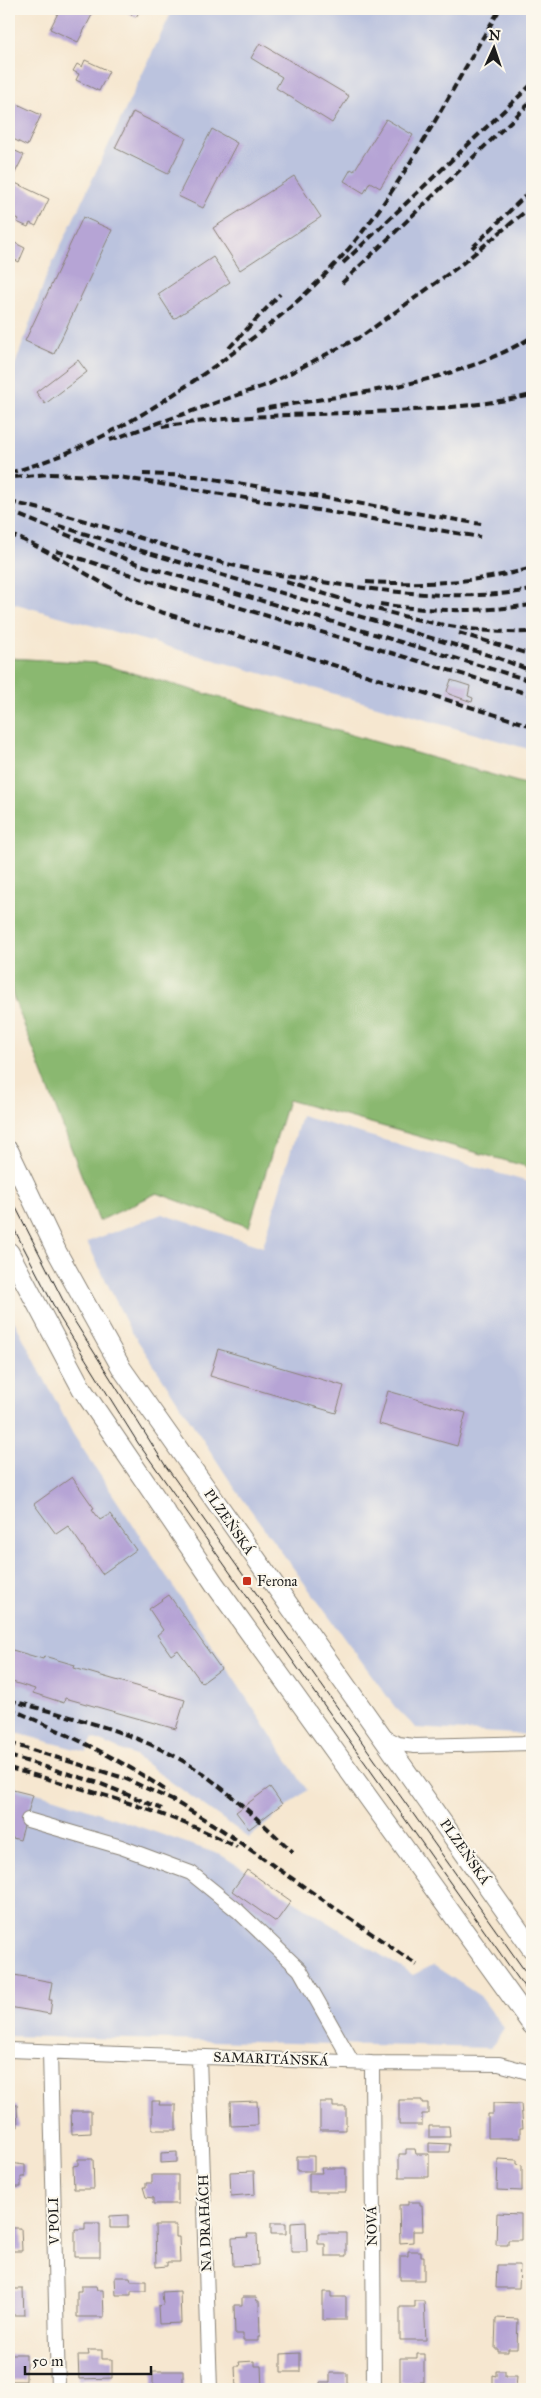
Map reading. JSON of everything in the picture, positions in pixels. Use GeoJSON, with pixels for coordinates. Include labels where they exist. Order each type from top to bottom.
{"type":"FeatureCollection","features":[{"type":"Feature","properties":{"kind":"main road","name":"PLZEŇSKÁ"},"geometry":{"type":"LineString","coordinates":[[9,1151],[57,1252],[122,1369],[384,1736],[532,1948]]}},
{"type":"Feature","properties":{"kind":"main road"},"geometry":{"type":"LineString","coordinates":[[9,1252],[77,1380],[93,1405],[228,1602],[532,2025]]}},
{"type":"Feature","properties":{"kind":"street"},"geometry":{"type":"LineString","coordinates":[[384,1736],[398,1744],[416,1746],[526,1743]]}},
{"type":"Feature","properties":{"kind":"street"},"geometry":{"type":"LineString","coordinates":[[28,1820],[121,1847],[191,1873],[238,1911],[300,1970],[352,2062]]}},
{"type":"Feature","properties":{"kind":"street","name":"SAMARITÁNSKÁ"},"geometry":{"type":"LineString","coordinates":[[9,2050],[372,2063],[499,2064],[532,2073]]}},
{"type":"Feature","properties":{"kind":"street","name":"V POLI"},"geometry":{"type":"LineString","coordinates":[[50,2052],[58,2389]]}},
{"type":"Feature","properties":{"kind":"street","name":"NA DRAHÁCH"},"geometry":{"type":"LineString","coordinates":[[199,2057],[210,2389]]}},
{"type":"Feature","properties":{"kind":"street","name":"NOVÁ"},"geometry":{"type":"LineString","coordinates":[[372,2063],[374,2389]]}},
{"type":"Feature","properties":{"kind":"shaded area"},"geometry":{"type":"Polygon","coordinates":[[[173,9],[532,9],[532,750],[9,602],[9,382],[46,277],[173,9]]]}},
{"type":"Feature","properties":{"kind":"shaded area"},"geometry":{"type":"Polygon","coordinates":[[[301,1116],[532,1183],[532,1735],[416,1728],[395,1707],[234,1487],[128,1326],[87,1242],[162,1214],[263,1247],[301,1116]]]}},
{"type":"Feature","properties":{"kind":"shaded area"},"geometry":{"type":"Polygon","coordinates":[[[9,1311],[73,1434],[307,1790],[249,1838],[135,1756],[93,1738],[86,1752],[9,1731],[9,1311]]]}},
{"type":"Feature","properties":{"kind":"shaded area"},"geometry":{"type":"Polygon","coordinates":[[[9,1785],[65,1801],[221,1855],[413,1975],[433,1965],[480,1996],[504,2028],[491,2048],[9,2036],[9,1785]]]}},
{"type":"Feature","properties":{"kind":"green space"},"geometry":{"type":"Polygon","coordinates":[[[9,658],[97,663],[532,786],[532,1168],[288,1100],[249,1227],[157,1193],[99,1221],[13,996],[9,977],[9,658]]]}},
{"type":"Feature","properties":{"kind":"building"},"geometry":{"type":"Polygon","coordinates":[[[60,9],[95,9],[78,42],[50,29],[60,9]]]}},
{"type":"Feature","properties":{"kind":"building"},"geometry":{"type":"Polygon","coordinates":[[[120,9],[141,9],[136,17],[120,9]]]}},
{"type":"Feature","properties":{"kind":"building"},"geometry":{"type":"Polygon","coordinates":[[[260,43],[349,96],[332,123],[276,88],[282,77],[251,58],[260,43]]]}},
{"type":"Feature","properties":{"kind":"building"},"geometry":{"type":"Polygon","coordinates":[[[85,60],[109,71],[99,91],[76,80],[79,74],[73,71],[77,64],[82,67],[85,60]]]}},
{"type":"Feature","properties":{"kind":"building"},"geometry":{"type":"Polygon","coordinates":[[[13,102],[41,115],[27,146],[9,137],[9,111],[13,102]]]}},
{"type":"Feature","properties":{"kind":"building"},"geometry":{"type":"Polygon","coordinates":[[[133,112],[186,138],[168,174],[115,148],[133,112]]]}},
{"type":"Feature","properties":{"kind":"building"},"geometry":{"type":"Polygon","coordinates":[[[386,119],[413,135],[380,188],[370,182],[364,193],[344,181],[351,169],[354,171],[386,119]]]}},
{"type":"Feature","properties":{"kind":"building"},"geometry":{"type":"Polygon","coordinates":[[[212,129],[237,143],[203,208],[178,196],[212,129]]]}},
{"type":"Feature","properties":{"kind":"building"},"geometry":{"type":"Polygon","coordinates":[[[9,148],[24,155],[11,181],[49,199],[36,226],[30,223],[28,227],[17,222],[19,219],[13,216],[11,220],[9,218],[9,148]]]}},
{"type":"Feature","properties":{"kind":"building"},"geometry":{"type":"Polygon","coordinates":[[[294,176],[321,217],[240,270],[213,228],[294,176]]]}},
{"type":"Feature","properties":{"kind":"building"},"geometry":{"type":"Polygon","coordinates":[[[83,217],[112,230],[54,354],[25,341],[83,217]]]}},
{"type":"Feature","properties":{"kind":"building"},"geometry":{"type":"Polygon","coordinates":[[[9,240],[25,248],[19,262],[9,257],[9,240]]]}},
{"type":"Feature","properties":{"kind":"building"},"geometry":{"type":"Polygon","coordinates":[[[213,257],[230,282],[174,319],[158,294],[213,257]]]}},
{"type":"Feature","properties":{"kind":"building"},"geometry":{"type":"Polygon","coordinates":[[[78,360],[87,372],[45,404],[36,392],[78,360]]]}},
{"type":"Feature","properties":{"kind":"building"},"geometry":{"type":"Polygon","coordinates":[[[451,680],[470,686],[468,696],[473,698],[472,702],[449,694],[447,691],[451,680]]]}},
{"type":"Feature","properties":{"kind":"building"},"geometry":{"type":"Polygon","coordinates":[[[218,1349],[344,1386],[336,1413],[210,1376],[218,1349]]]}},
{"type":"Feature","properties":{"kind":"building"},"geometry":{"type":"Polygon","coordinates":[[[388,1391],[466,1413],[457,1446],[379,1424],[388,1391]]]}},
{"type":"Feature","properties":{"kind":"building"},"geometry":{"type":"Polygon","coordinates":[[[72,1477],[94,1508],[92,1509],[100,1520],[110,1514],[136,1550],[102,1574],[68,1526],[56,1534],[34,1504],[72,1477]]]}},
{"type":"Feature","properties":{"kind":"building"},"geometry":{"type":"Polygon","coordinates":[[[169,1595],[221,1669],[202,1683],[178,1650],[171,1655],[157,1635],[163,1630],[149,1609],[169,1595]]]}},
{"type":"Feature","properties":{"kind":"building"},"geometry":{"type":"Polygon","coordinates":[[[9,1649],[43,1659],[44,1656],[75,1665],[74,1668],[185,1700],[176,1729],[65,1698],[64,1703],[33,1693],[35,1689],[9,1681],[9,1649]]]}},
{"type":"Feature","properties":{"kind":"building"},"geometry":{"type":"Polygon","coordinates":[[[270,1787],[282,1804],[249,1829],[236,1812],[270,1787]]]}},
{"type":"Feature","properties":{"kind":"building"},"geometry":{"type":"Polygon","coordinates":[[[9,1789],[33,1795],[20,1840],[9,1837],[9,1789]]]}},
{"type":"Feature","properties":{"kind":"building"},"geometry":{"type":"Polygon","coordinates":[[[247,1870],[291,1901],[276,1922],[232,1891],[247,1870]]]}},
{"type":"Feature","properties":{"kind":"building"},"geometry":{"type":"Polygon","coordinates":[[[9,1974],[52,1982],[49,2000],[52,2000],[50,2014],[9,2007],[9,1974]]]}},
{"type":"Feature","properties":{"kind":"building"},"geometry":{"type":"Polygon","coordinates":[[[399,2100],[422,2100],[422,2103],[428,2103],[428,2114],[422,2114],[422,2125],[399,2125],[399,2100]]]}},
{"type":"Feature","properties":{"kind":"building"},"geometry":{"type":"Polygon","coordinates":[[[152,2101],[160,2101],[159,2105],[176,2105],[176,2130],[152,2130],[152,2101]]]}},
{"type":"Feature","properties":{"kind":"building"},"geometry":{"type":"Polygon","coordinates":[[[257,2101],[258,2125],[231,2126],[230,2102],[257,2101]]]}},
{"type":"Feature","properties":{"kind":"building"},"geometry":{"type":"Polygon","coordinates":[[[320,2102],[333,2102],[333,2107],[346,2107],[346,2130],[320,2130],[320,2102]]]}},
{"type":"Feature","properties":{"kind":"building"},"geometry":{"type":"Polygon","coordinates":[[[493,2103],[521,2104],[523,2128],[520,2128],[520,2138],[488,2138],[488,2114],[493,2114],[493,2103]]]}},
{"type":"Feature","properties":{"kind":"building"},"geometry":{"type":"Polygon","coordinates":[[[9,2105],[17,2105],[18,2127],[9,2127],[9,2105]]]}},
{"type":"Feature","properties":{"kind":"building"},"geometry":{"type":"Polygon","coordinates":[[[71,2111],[91,2111],[91,2133],[72,2134],[71,2111]]]}},
{"type":"Feature","properties":{"kind":"building"},"geometry":{"type":"Polygon","coordinates":[[[429,2126],[449,2126],[450,2137],[429,2137],[429,2126]]]}},
{"type":"Feature","properties":{"kind":"building"},"geometry":{"type":"Polygon","coordinates":[[[429,2143],[450,2144],[449,2152],[429,2152],[429,2143]]]}},
{"type":"Feature","properties":{"kind":"building"},"geometry":{"type":"Polygon","coordinates":[[[406,2149],[415,2149],[416,2154],[429,2154],[429,2177],[399,2177],[399,2154],[406,2154],[406,2149]]]}},
{"type":"Feature","properties":{"kind":"building"},"geometry":{"type":"Polygon","coordinates":[[[177,2152],[177,2162],[161,2163],[161,2153],[177,2152]]]}},
{"type":"Feature","properties":{"kind":"building"},"geometry":{"type":"Polygon","coordinates":[[[297,2156],[314,2156],[314,2171],[297,2171],[297,2156]]]}},
{"type":"Feature","properties":{"kind":"building"},"geometry":{"type":"Polygon","coordinates":[[[78,2159],[93,2159],[94,2189],[74,2189],[73,2166],[78,2165],[78,2159]]]}},
{"type":"Feature","properties":{"kind":"building"},"geometry":{"type":"Polygon","coordinates":[[[498,2159],[517,2160],[517,2164],[522,2165],[522,2191],[497,2190],[498,2159]]]}},
{"type":"Feature","properties":{"kind":"building"},"geometry":{"type":"Polygon","coordinates":[[[9,2163],[25,2165],[25,2177],[21,2177],[21,2187],[9,2187],[9,2163]]]}},
{"type":"Feature","properties":{"kind":"building"},"geometry":{"type":"Polygon","coordinates":[[[321,2168],[346,2168],[346,2192],[309,2192],[309,2173],[322,2173],[321,2168]]]}},
{"type":"Feature","properties":{"kind":"building"},"geometry":{"type":"Polygon","coordinates":[[[254,2171],[255,2194],[231,2196],[230,2172],[254,2171]]]}},
{"type":"Feature","properties":{"kind":"building"},"geometry":{"type":"Polygon","coordinates":[[[152,2175],[178,2175],[178,2204],[153,2204],[153,2198],[146,2197],[143,2187],[146,2187],[146,2183],[152,2183],[152,2175]]]}},
{"type":"Feature","properties":{"kind":"building"},"geometry":{"type":"Polygon","coordinates":[[[408,2202],[420,2202],[420,2205],[422,2205],[423,2231],[413,2231],[413,2242],[400,2243],[399,2205],[408,2205],[408,2202]]]}},
{"type":"Feature","properties":{"kind":"building"},"geometry":{"type":"Polygon","coordinates":[[[497,2213],[521,2214],[521,2240],[508,2240],[508,2245],[496,2245],[497,2213]]]}},
{"type":"Feature","properties":{"kind":"building"},"geometry":{"type":"Polygon","coordinates":[[[128,2215],[128,2228],[110,2228],[110,2216],[128,2215]]]}},
{"type":"Feature","properties":{"kind":"building"},"geometry":{"type":"Polygon","coordinates":[[[306,2222],[307,2252],[291,2252],[291,2223],[306,2222]]]}},
{"type":"Feature","properties":{"kind":"building"},"geometry":{"type":"Polygon","coordinates":[[[85,2223],[100,2223],[100,2257],[75,2257],[75,2229],[85,2229],[85,2223]]]}},
{"type":"Feature","properties":{"kind":"building"},"geometry":{"type":"Polygon","coordinates":[[[271,2223],[286,2223],[286,2234],[271,2234],[271,2223]]]}},
{"type":"Feature","properties":{"kind":"building"},"geometry":{"type":"Polygon","coordinates":[[[155,2225],[176,2225],[176,2237],[179,2237],[180,2262],[167,2262],[167,2266],[156,2267],[155,2225]]]}},
{"type":"Feature","properties":{"kind":"building"},"geometry":{"type":"Polygon","coordinates":[[[9,2228],[21,2228],[22,2251],[9,2251],[9,2228]]]}},
{"type":"Feature","properties":{"kind":"building"},"geometry":{"type":"Polygon","coordinates":[[[318,2233],[346,2233],[346,2256],[325,2256],[325,2244],[318,2244],[318,2233]]]}},
{"type":"Feature","properties":{"kind":"building"},"geometry":{"type":"Polygon","coordinates":[[[247,2234],[257,2234],[258,2265],[233,2266],[232,2238],[248,2237],[247,2234]]]}},
{"type":"Feature","properties":{"kind":"building"},"geometry":{"type":"Polygon","coordinates":[[[408,2251],[421,2251],[421,2256],[424,2256],[424,2280],[400,2280],[400,2256],[408,2256],[408,2251]]]}},
{"type":"Feature","properties":{"kind":"building"},"geometry":{"type":"Polygon","coordinates":[[[497,2265],[520,2265],[519,2288],[496,2288],[497,2265]]]}},
{"type":"Feature","properties":{"kind":"building"},"geometry":{"type":"Polygon","coordinates":[[[115,2277],[130,2277],[131,2281],[146,2281],[146,2291],[131,2291],[131,2295],[116,2295],[115,2277]]]}},
{"type":"Feature","properties":{"kind":"building"},"geometry":{"type":"Polygon","coordinates":[[[81,2286],[96,2286],[97,2290],[103,2290],[104,2317],[77,2317],[77,2291],[81,2291],[81,2286]]]}},
{"type":"Feature","properties":{"kind":"building"},"geometry":{"type":"Polygon","coordinates":[[[9,2289],[23,2289],[24,2315],[9,2315],[9,2289]]]}},
{"type":"Feature","properties":{"kind":"building"},"geometry":{"type":"Polygon","coordinates":[[[180,2291],[181,2323],[159,2324],[158,2306],[163,2305],[162,2292],[180,2291]]]}},
{"type":"Feature","properties":{"kind":"building"},"geometry":{"type":"Polygon","coordinates":[[[323,2292],[331,2292],[331,2297],[346,2297],[346,2320],[323,2320],[323,2292]]]}},
{"type":"Feature","properties":{"kind":"building"},"geometry":{"type":"Polygon","coordinates":[[[242,2297],[256,2297],[257,2301],[259,2301],[260,2336],[258,2336],[258,2341],[243,2341],[243,2334],[235,2334],[234,2305],[242,2305],[242,2297]]]}},
{"type":"Feature","properties":{"kind":"building"},"geometry":{"type":"Polygon","coordinates":[[[415,2301],[424,2301],[426,2340],[400,2340],[400,2307],[415,2307],[415,2301]]]}},
{"type":"Feature","properties":{"kind":"building"},"geometry":{"type":"Polygon","coordinates":[[[496,2318],[518,2319],[517,2349],[508,2349],[508,2352],[498,2352],[498,2349],[495,2349],[496,2318]]]}},
{"type":"Feature","properties":{"kind":"building"},"geometry":{"type":"Polygon","coordinates":[[[88,2350],[102,2350],[102,2359],[112,2359],[112,2378],[79,2379],[78,2355],[89,2355],[88,2350]]]}},
{"type":"Feature","properties":{"kind":"building"},"geometry":{"type":"Polygon","coordinates":[[[300,2353],[300,2372],[281,2372],[281,2354],[300,2353]]]}},
{"type":"Feature","properties":{"kind":"building"},"geometry":{"type":"Polygon","coordinates":[[[9,2354],[26,2354],[26,2381],[9,2381],[9,2354]]]}},
{"type":"Feature","properties":{"kind":"building"},"geometry":{"type":"Polygon","coordinates":[[[417,2354],[424,2354],[424,2382],[400,2382],[400,2358],[417,2358],[417,2354]]]}},
{"type":"Feature","properties":{"kind":"building"},"geometry":{"type":"Polygon","coordinates":[[[255,2361],[255,2366],[261,2366],[262,2389],[236,2389],[235,2366],[240,2366],[239,2362],[255,2361]]]}},
{"type":"Feature","properties":{"kind":"building"},"geometry":{"type":"Polygon","coordinates":[[[153,2371],[183,2371],[183,2389],[162,2389],[162,2385],[153,2385],[153,2371]]]}},
{"type":"Feature","properties":{"kind":"building"},"geometry":{"type":"Polygon","coordinates":[[[496,2371],[505,2371],[505,2376],[517,2376],[516,2389],[492,2389],[492,2375],[496,2376],[496,2371]]]}},
{"type":"Feature","properties":{"kind":"building"},"geometry":{"type":"Polygon","coordinates":[[[330,2373],[347,2373],[347,2389],[320,2389],[320,2382],[330,2382],[330,2373]]]}},
{"type":"Feature","properties":{"kind":"tram line"},"geometry":{"type":"LineString","coordinates":[[9,1194],[70,1314],[165,1465],[532,1981]]}},
{"type":"Feature","properties":{"kind":"tram line"},"geometry":{"type":"LineString","coordinates":[[9,1219],[60,1318],[138,1443],[532,1998]]}},
{"type":"Feature","properties":{"kind":"railway"},"geometry":{"type":"LineString","coordinates":[[9,473],[64,454],[140,416],[233,353],[312,288],[347,251],[382,205],[418,150],[500,9]]}},
{"type":"Feature","properties":{"kind":"railway"},"geometry":{"type":"LineString","coordinates":[[343,263],[532,84]]}},
{"type":"Feature","properties":{"kind":"railway"},"geometry":{"type":"LineString","coordinates":[[342,283],[532,101]]}},
{"type":"Feature","properties":{"kind":"railway"},"geometry":{"type":"LineString","coordinates":[[472,248],[532,189]]}},
{"type":"Feature","properties":{"kind":"railway"},"geometry":{"type":"LineString","coordinates":[[110,440],[269,384],[362,336],[458,267],[532,206]]}},
{"type":"Feature","properties":{"kind":"railway"},"geometry":{"type":"LineString","coordinates":[[229,348],[280,294]]}},
{"type":"Feature","properties":{"kind":"railway"},"geometry":{"type":"LineString","coordinates":[[256,410],[363,393],[433,378],[500,354],[532,337]]}},
{"type":"Feature","properties":{"kind":"railway"},"geometry":{"type":"LineString","coordinates":[[162,427],[254,417],[441,408],[487,403],[532,395]]}},
{"type":"Feature","properties":{"kind":"railway"},"geometry":{"type":"LineString","coordinates":[[14,477],[50,474],[119,477],[480,537]]}},
{"type":"Feature","properties":{"kind":"railway"},"geometry":{"type":"LineString","coordinates":[[143,474],[196,476],[481,524]]}},
{"type":"Feature","properties":{"kind":"railway"},"geometry":{"type":"LineString","coordinates":[[9,502],[89,522],[194,555],[247,569],[329,583],[405,593],[455,595],[481,595],[532,590]]}},
{"type":"Feature","properties":{"kind":"railway"},"geometry":{"type":"LineString","coordinates":[[9,511],[138,564],[532,681]]}},
{"type":"Feature","properties":{"kind":"railway"},"geometry":{"type":"LineString","coordinates":[[59,526],[498,658],[532,671]]}},
{"type":"Feature","properties":{"kind":"railway"},"geometry":{"type":"LineString","coordinates":[[9,534],[45,551],[151,609],[532,726]]}},
{"type":"Feature","properties":{"kind":"railway"},"geometry":{"type":"LineString","coordinates":[[56,551],[532,695]]}},
{"type":"Feature","properties":{"kind":"railway"},"geometry":{"type":"LineString","coordinates":[[366,582],[450,582],[491,577],[532,568]]}},
{"type":"Feature","properties":{"kind":"railway"},"geometry":{"type":"LineString","coordinates":[[286,582],[377,609],[438,624],[500,632],[532,632]]}},
{"type":"Feature","properties":{"kind":"railway"},"geometry":{"type":"LineString","coordinates":[[380,604],[419,609],[456,610],[532,605]]}},
{"type":"Feature","properties":{"kind":"railway"},"geometry":{"type":"LineString","coordinates":[[459,633],[532,655]]}},
{"type":"Feature","properties":{"kind":"railway"},"geometry":{"type":"LineString","coordinates":[[9,1700],[113,1730],[164,1751],[188,1764],[221,1787],[293,1852]]}},
{"type":"Feature","properties":{"kind":"railway"},"geometry":{"type":"LineString","coordinates":[[9,1708],[110,1757],[168,1792]]}},
{"type":"Feature","properties":{"kind":"railway"},"geometry":{"type":"LineString","coordinates":[[9,1743],[124,1778],[174,1801],[222,1830],[417,1965]]}},
{"type":"Feature","properties":{"kind":"railway"},"geometry":{"type":"LineString","coordinates":[[9,1756],[99,1783],[162,1809]]}},
{"type":"Feature","properties":{"kind":"railway"},"geometry":{"type":"LineString","coordinates":[[9,1768],[154,1812],[182,1822],[237,1847]]}},
{"type":"Feature","properties":{"kind":"place","name":"Ferona"},"geometry":{"type":"Point","coordinates":[247,1581]}}]}
